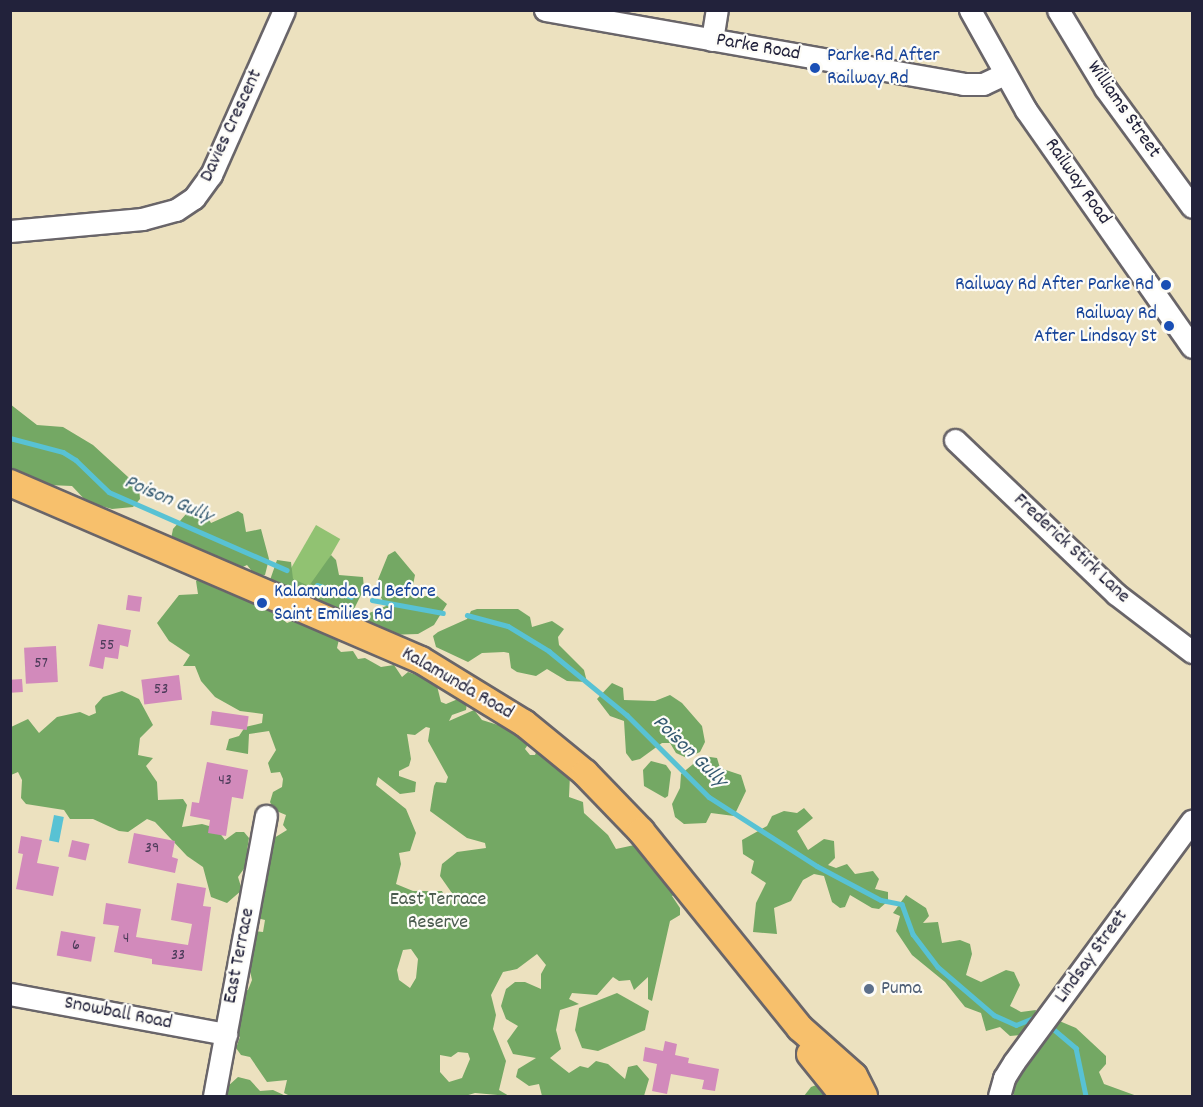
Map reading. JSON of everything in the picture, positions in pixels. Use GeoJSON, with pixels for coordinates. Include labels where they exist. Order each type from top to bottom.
{"type":"FeatureCollection","features":[{"type":"Feature","properties":{"kind":"main road","name":"Kalamunda Road"},"geometry":{"type":"LineString","coordinates":[[10,483],[421,660],[506,711],[611,798],[658,849],[800,1028],[854,1076],[864,1096]]}},
{"type":"Feature","properties":{"kind":"main road","name":"Kalamunda Road"},"geometry":{"type":"LineString","coordinates":[[800,1028],[811,1054],[844,1096]]}},
{"type":"Feature","properties":{"kind":"street","name":"Davies Crescent"},"geometry":{"type":"LineString","coordinates":[[10,231],[142,219],[176,210],[194,198],[211,175],[284,10]]}},
{"type":"Feature","properties":{"kind":"street","name":"Parke Road"},"geometry":{"type":"LineString","coordinates":[[545,10],[963,84],[983,84],[1004,74]]}},
{"type":"Feature","properties":{"kind":"street"},"geometry":{"type":"LineString","coordinates":[[712,40],[717,10]]}},
{"type":"Feature","properties":{"kind":"street","name":"Railway Road"},"geometry":{"type":"LineString","coordinates":[[970,10],[1004,74],[1192,347]]}},
{"type":"Feature","properties":{"kind":"street","name":"Williams Street"},"geometry":{"type":"LineString","coordinates":[[1058,10],[1105,88],[1192,207]]}},
{"type":"Feature","properties":{"kind":"street","name":"Frederick Stirk Lane"},"geometry":{"type":"LineString","coordinates":[[955,440],[1116,594],[1192,652]]}},
{"type":"Feature","properties":{"kind":"street","name":"East Terrace"},"geometry":{"type":"LineString","coordinates":[[214,1096],[266,816]]}},
{"type":"Feature","properties":{"kind":"street","name":"Lindsay Street"},"geometry":{"type":"LineString","coordinates":[[999,1096],[1004,1078],[1014,1062],[1192,821]]}},
{"type":"Feature","properties":{"kind":"street","name":"Snowball Road"},"geometry":{"type":"LineString","coordinates":[[10,994],[226,1034]]}},
{"type":"Feature","properties":{"kind":"green space"},"geometry":{"type":"Polygon","coordinates":[[[10,404],[37,425],[63,427],[93,445],[139,487],[140,499],[133,507],[112,509],[87,502],[72,486],[25,484],[11,477],[10,404]]]}},
{"type":"Feature","properties":{"kind":"green space"},"geometry":{"type":"Polygon","coordinates":[[[193,506],[204,511],[211,523],[238,511],[243,514],[246,532],[261,529],[269,559],[265,575],[255,575],[247,565],[230,573],[208,557],[206,551],[202,553],[170,544],[173,529],[193,506]]]}},
{"type":"Feature","properties":{"kind":"green space"},"geometry":{"type":"Polygon","coordinates":[[[316,525],[340,539],[309,593],[285,579],[316,525]]]}},
{"type":"Feature","properties":{"kind":"green space"},"geometry":{"type":"Polygon","coordinates":[[[395,551],[415,575],[412,590],[417,597],[436,595],[447,604],[434,625],[418,634],[387,635],[366,625],[367,614],[386,606],[376,589],[377,582],[388,555],[395,551]]]}},
{"type":"Feature","properties":{"kind":"green space"},"geometry":{"type":"Polygon","coordinates":[[[331,555],[336,560],[339,575],[363,577],[364,589],[351,615],[343,616],[273,588],[270,580],[277,560],[291,562],[293,579],[309,586],[331,555]]]}},
{"type":"Feature","properties":{"kind":"green space","name":"East Terrace Reserve"},"geometry":{"type":"Polygon","coordinates":[[[202,577],[224,592],[238,592],[278,614],[287,623],[297,619],[340,635],[337,648],[341,652],[353,651],[358,659],[365,658],[381,667],[394,665],[402,677],[408,672],[425,678],[437,686],[441,702],[446,704],[458,699],[467,703],[466,710],[452,715],[449,721],[474,710],[482,720],[514,730],[529,743],[525,749],[530,755],[535,755],[537,750],[570,775],[569,797],[583,802],[584,813],[608,835],[616,849],[639,844],[676,894],[672,896],[680,908],[680,915],[670,921],[652,1001],[648,999],[648,977],[634,990],[630,980],[619,981],[613,977],[597,995],[572,993],[569,999],[579,1004],[560,1010],[556,1030],[561,1049],[550,1058],[569,1073],[580,1066],[588,1068],[596,1061],[608,1064],[625,1079],[628,1067],[637,1065],[649,1079],[644,1096],[542,1096],[539,1084],[529,1086],[516,1077],[518,1069],[536,1058],[513,1054],[507,1041],[518,1026],[506,1019],[501,1006],[506,989],[515,982],[525,982],[541,989],[541,974],[546,965],[537,954],[517,969],[503,972],[491,995],[496,1015],[493,1029],[506,1061],[499,1090],[509,1096],[475,1093],[465,1096],[290,1096],[284,1093],[287,1080],[267,1082],[250,1057],[241,1055],[236,1048],[240,1037],[234,1033],[242,991],[248,990],[252,980],[249,966],[254,931],[263,932],[265,920],[257,918],[264,898],[260,891],[266,891],[264,873],[274,838],[287,830],[283,825],[286,815],[274,810],[270,802],[273,792],[282,787],[283,779],[280,772],[271,773],[268,763],[276,750],[269,731],[249,734],[248,754],[226,750],[229,739],[239,736],[245,727],[262,723],[263,714],[240,711],[215,697],[201,681],[195,666],[183,666],[190,655],[169,641],[157,623],[179,595],[198,594],[196,581],[202,577]],[[426,727],[415,735],[407,734],[411,759],[409,766],[399,771],[399,776],[416,782],[415,792],[400,794],[378,777],[376,785],[406,809],[416,833],[410,851],[399,853],[401,864],[396,884],[413,891],[442,891],[448,904],[454,896],[440,876],[442,864],[457,852],[486,848],[485,843],[467,838],[430,811],[436,782],[446,783],[448,777],[428,741],[430,728],[426,727]],[[411,949],[403,950],[397,970],[399,980],[410,988],[416,978],[418,959],[411,949]],[[458,1052],[451,1057],[440,1055],[440,1072],[449,1082],[462,1078],[470,1059],[468,1053],[458,1052]]]}},
{"type":"Feature","properties":{"kind":"green space"},"geometry":{"type":"Polygon","coordinates":[[[518,609],[530,617],[532,627],[552,621],[564,629],[558,637],[559,645],[584,670],[587,682],[567,681],[547,669],[536,676],[517,672],[511,668],[509,653],[482,653],[468,662],[436,647],[433,636],[467,619],[471,611],[518,609]]]}},
{"type":"Feature","properties":{"kind":"green space"},"geometry":{"type":"Polygon","coordinates":[[[612,683],[623,688],[624,700],[655,701],[670,695],[682,703],[702,726],[705,742],[700,752],[687,758],[676,753],[670,743],[662,743],[640,759],[632,761],[626,753],[624,721],[610,716],[597,699],[612,683]]]}},
{"type":"Feature","properties":{"kind":"green space"},"geometry":{"type":"Polygon","coordinates":[[[122,691],[139,699],[153,725],[140,738],[138,755],[153,758],[146,766],[157,782],[158,800],[183,799],[187,805],[182,827],[202,824],[216,828],[225,840],[236,832],[244,832],[249,838],[247,851],[253,856],[238,877],[242,890],[227,903],[211,897],[203,867],[187,856],[155,822],[147,819],[128,832],[119,831],[93,819],[70,819],[64,810],[26,804],[21,798],[22,780],[18,772],[11,775],[11,727],[28,719],[39,733],[57,717],[80,712],[89,716],[96,713],[95,706],[103,697],[122,691]]]}},
{"type":"Feature","properties":{"kind":"green space"},"geometry":{"type":"Polygon","coordinates":[[[703,756],[717,758],[720,768],[741,775],[746,791],[734,816],[711,813],[706,823],[684,824],[675,817],[672,804],[680,788],[681,774],[703,756]]]}},
{"type":"Feature","properties":{"kind":"green space"},"geometry":{"type":"Polygon","coordinates":[[[651,761],[666,765],[671,772],[668,796],[665,798],[644,786],[643,770],[651,761]]]}},
{"type":"Feature","properties":{"kind":"green space"},"geometry":{"type":"Polygon","coordinates":[[[804,808],[813,818],[797,831],[808,850],[824,839],[834,841],[835,858],[828,865],[836,868],[847,864],[855,874],[873,871],[879,879],[875,889],[888,892],[888,901],[879,909],[872,908],[850,895],[845,907],[840,908],[832,902],[824,876],[814,874],[803,880],[791,901],[774,908],[777,934],[753,932],[756,903],[766,883],[751,873],[754,861],[743,854],[742,840],[767,826],[772,816],[784,811],[797,813],[804,808]]]}},
{"type":"Feature","properties":{"kind":"green space"},"geometry":{"type":"Polygon","coordinates":[[[906,895],[926,908],[929,916],[923,923],[938,922],[942,943],[960,940],[970,944],[972,954],[966,975],[981,982],[1006,970],[1014,972],[1020,985],[1010,1006],[1021,1012],[1036,1010],[1033,1023],[1022,1035],[1010,1036],[1000,1027],[986,1031],[981,1013],[965,1007],[945,982],[912,955],[896,931],[900,916],[893,913],[906,895]]]}},
{"type":"Feature","properties":{"kind":"green space"},"geometry":{"type":"Polygon","coordinates":[[[617,993],[649,1011],[645,1030],[598,1051],[582,1048],[575,1030],[579,1008],[617,993]]]}},
{"type":"Feature","properties":{"kind":"green space"},"geometry":{"type":"Polygon","coordinates":[[[1057,1020],[1076,1028],[1106,1056],[1106,1064],[1099,1072],[1104,1084],[1137,1096],[1014,1096],[1012,1080],[1057,1020]]]}},
{"type":"Feature","properties":{"kind":"green space"},"geometry":{"type":"Polygon","coordinates":[[[238,1077],[250,1080],[260,1091],[273,1090],[286,1096],[217,1096],[238,1077]]]}},
{"type":"Feature","properties":{"kind":"green space"},"geometry":{"type":"Polygon","coordinates":[[[830,1080],[849,1096],[804,1096],[811,1087],[830,1080]]]}},
{"type":"Feature","properties":{"kind":"water"},"geometry":{"type":"Polygon","coordinates":[[[54,815],[64,817],[59,842],[49,841],[54,815]]]}},
{"type":"Feature","properties":{"kind":"building"},"geometry":{"type":"Polygon","coordinates":[[[128,595],[142,597],[140,612],[126,610],[128,595]]]}},
{"type":"Feature","properties":{"kind":"building"},"geometry":{"type":"Polygon","coordinates":[[[98,624],[131,630],[128,647],[120,645],[118,659],[105,657],[103,669],[89,666],[98,624]]]}},
{"type":"Feature","properties":{"kind":"building"},"geometry":{"type":"Polygon","coordinates":[[[56,646],[58,682],[26,684],[24,648],[56,646]]]}},
{"type":"Feature","properties":{"kind":"building"},"geometry":{"type":"Polygon","coordinates":[[[179,675],[182,700],[144,704],[141,680],[179,675]]]}},
{"type":"Feature","properties":{"kind":"building"},"geometry":{"type":"Polygon","coordinates":[[[22,679],[23,692],[11,693],[10,680],[22,679]]]}},
{"type":"Feature","properties":{"kind":"building"},"geometry":{"type":"Polygon","coordinates":[[[212,711],[249,716],[247,730],[210,725],[212,711]]]}},
{"type":"Feature","properties":{"kind":"building"},"geometry":{"type":"Polygon","coordinates":[[[207,762],[248,770],[243,799],[232,797],[226,836],[208,833],[210,820],[190,816],[192,802],[199,803],[207,762]]]}},
{"type":"Feature","properties":{"kind":"building"},"geometry":{"type":"Polygon","coordinates":[[[134,833],[175,841],[172,857],[178,859],[175,873],[128,863],[134,833]]]}},
{"type":"Feature","properties":{"kind":"building"},"geometry":{"type":"Polygon","coordinates":[[[21,836],[42,840],[37,863],[59,867],[53,896],[16,889],[23,854],[18,853],[21,836]]]}},
{"type":"Feature","properties":{"kind":"building"},"geometry":{"type":"Polygon","coordinates":[[[72,840],[90,844],[86,861],[68,857],[72,840]]]}},
{"type":"Feature","properties":{"kind":"building"},"geometry":{"type":"Polygon","coordinates":[[[177,883],[206,888],[203,906],[211,907],[202,971],[152,964],[152,959],[114,952],[119,926],[103,924],[106,903],[141,909],[136,937],[188,945],[192,924],[171,920],[177,883]]]}},
{"type":"Feature","properties":{"kind":"building"},"geometry":{"type":"Polygon","coordinates":[[[61,931],[95,937],[91,962],[57,956],[61,931]]]}},
{"type":"Feature","properties":{"kind":"building"},"geometry":{"type":"Polygon","coordinates":[[[665,1041],[677,1044],[675,1055],[689,1058],[688,1063],[719,1069],[715,1091],[702,1089],[704,1080],[671,1074],[667,1094],[652,1091],[657,1064],[643,1061],[645,1047],[663,1051],[665,1041]]]}},
{"type":"Feature","properties":{"kind":"waterway","name":"Poison Gully"},"geometry":{"type":"LineString","coordinates":[[10,438],[63,452],[76,460],[109,492],[287,570]]}},
{"type":"Feature","properties":{"kind":"waterway"},"geometry":{"type":"LineString","coordinates":[[317,585],[351,597]]}},
{"type":"Feature","properties":{"kind":"waterway","name":"Poison Gully"},"geometry":{"type":"LineString","coordinates":[[372,600],[443,613]]}},
{"type":"Feature","properties":{"kind":"waterway","name":"Poison Gully"},"geometry":{"type":"LineString","coordinates":[[467,615],[508,626],[549,651],[627,715],[709,797],[817,866],[881,900],[902,904],[913,934],[938,967],[994,1015],[1016,1025],[1036,1017]]}},
{"type":"Feature","properties":{"kind":"waterway","name":"Poison Gully"},"geometry":{"type":"LineString","coordinates":[[1051,1027],[1076,1048],[1086,1096]]}},
{"type":"Feature","properties":{"kind":"place","name":"Parke Rd After Railway Rd"},"geometry":{"type":"Point","coordinates":[815,68]}},
{"type":"Feature","properties":{"kind":"place","name":"Railway Rd After Parke Rd"},"geometry":{"type":"Point","coordinates":[1166,285]}},
{"type":"Feature","properties":{"kind":"place","name":"Railway Rd After Lindsay St"},"geometry":{"type":"Point","coordinates":[1169,326]}},
{"type":"Feature","properties":{"kind":"place","name":"Kalamunda Rd Before Saint Emilies Rd"},"geometry":{"type":"Point","coordinates":[262,603]}},
{"type":"Feature","properties":{"kind":"place","name":"Puma"},"geometry":{"type":"Point","coordinates":[869,989]}}]}
